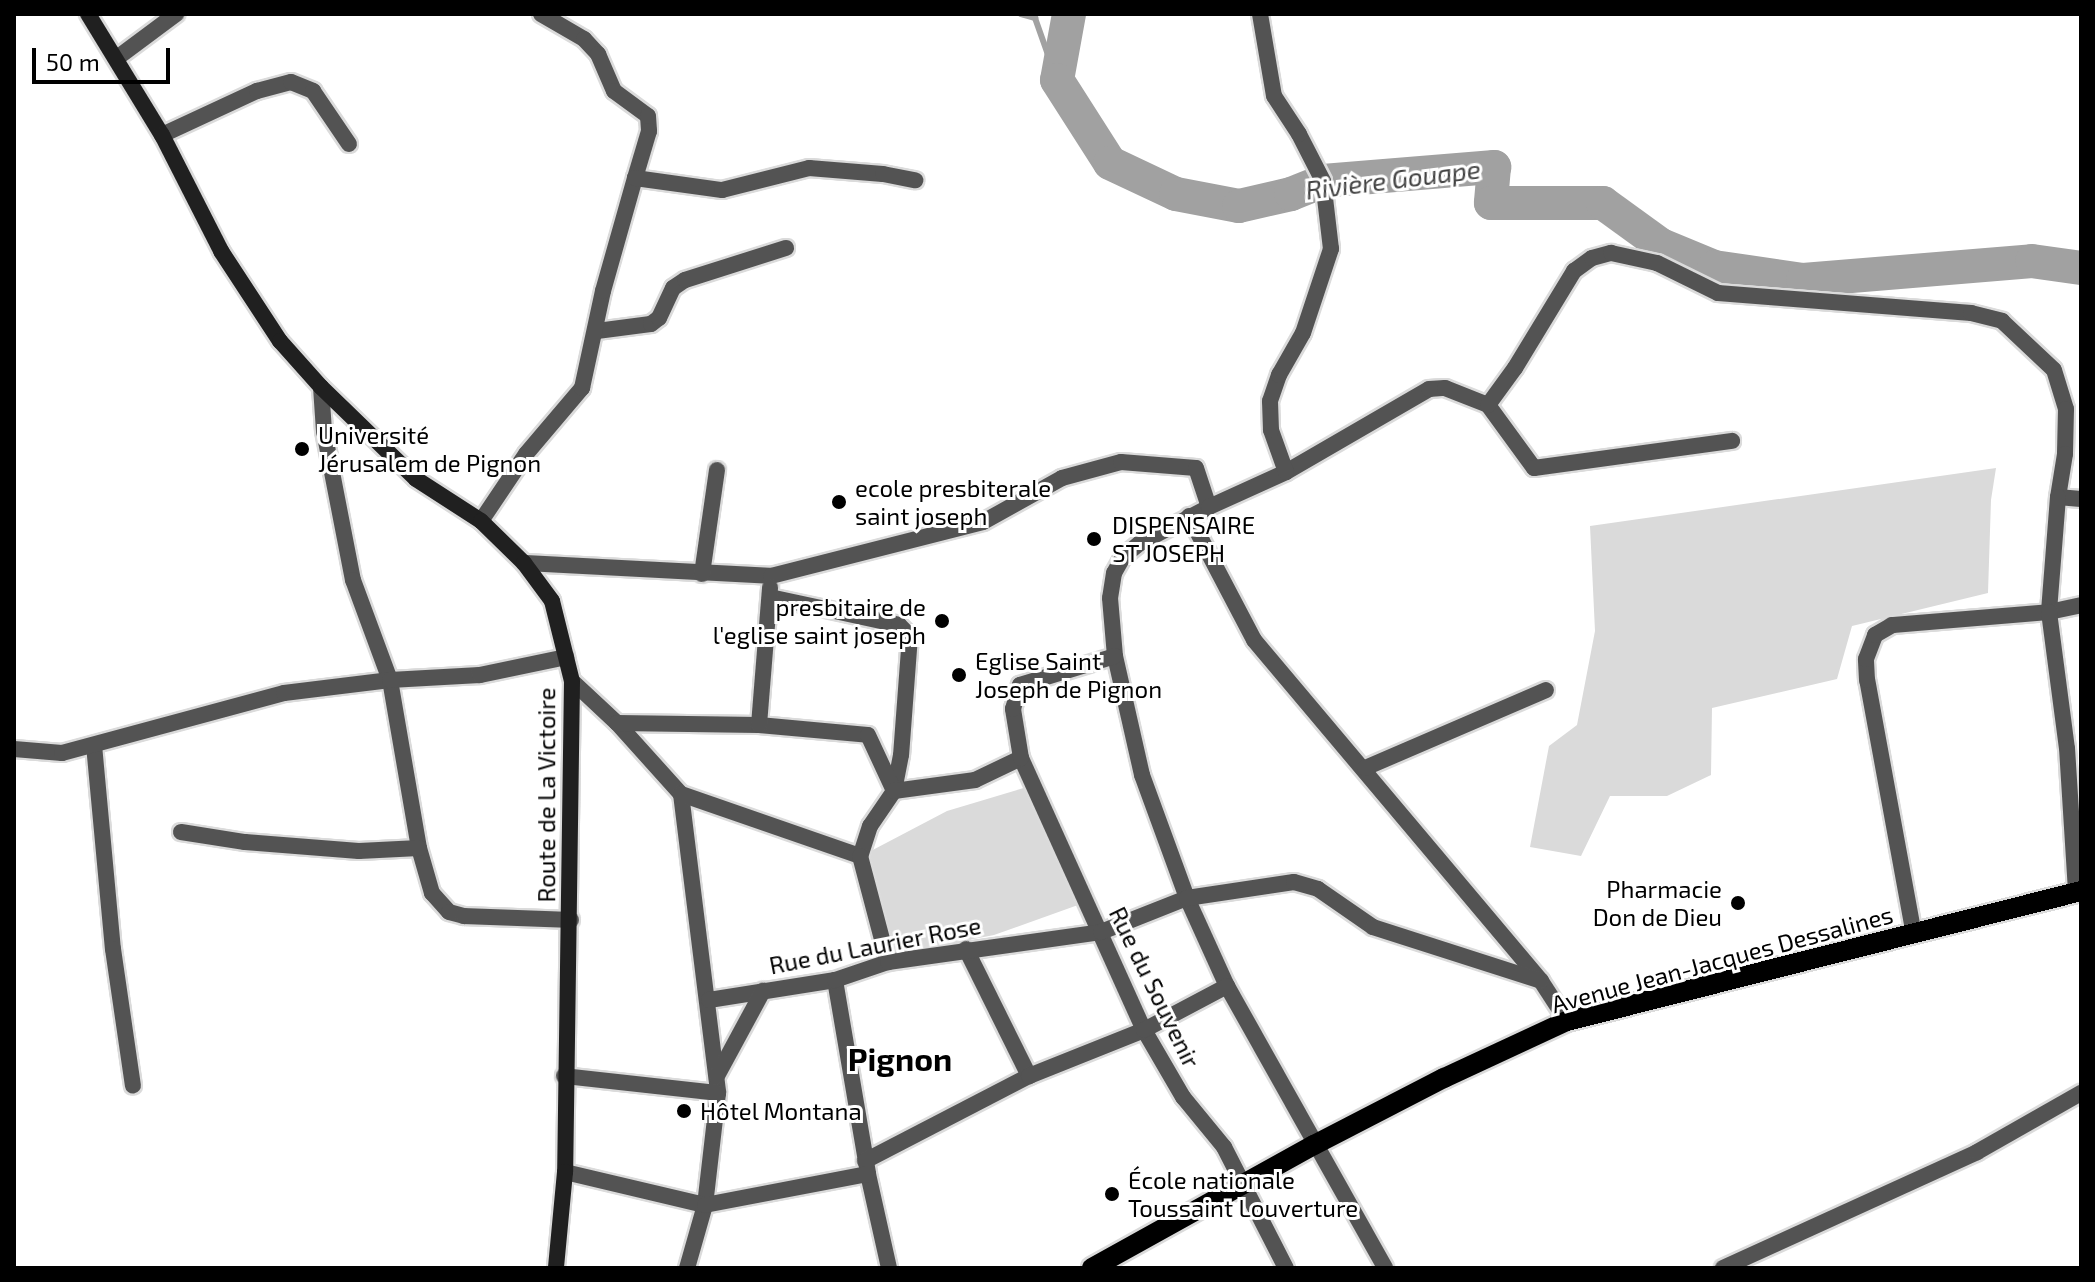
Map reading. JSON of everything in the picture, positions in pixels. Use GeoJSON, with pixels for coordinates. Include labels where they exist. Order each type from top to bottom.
{"type":"FeatureCollection","features":[{"type":"Feature","properties":{"kind":"main road","name":"Avenue Jean-Jacques Dessalines"},"geometry":{"type":"LineString","coordinates":[[1092,1268],[1119,1261],[1314,1145],[1444,1078],[1567,1021],[2079,892]]}},
{"type":"Feature","properties":{"kind":"street","name":"Route de La Victoire"},"geometry":{"type":"LineString","coordinates":[[88,14],[162,135],[221,251],[280,341],[321,387],[416,479],[481,521],[524,563],[552,601],[572,681],[571,920],[564,1076],[565,1172],[556,1268]]}},
{"type":"Feature","properties":{"kind":"street"},"geometry":{"type":"LineString","coordinates":[[117,58],[176,14]]}},
{"type":"Feature","properties":{"kind":"street"},"geometry":{"type":"LineString","coordinates":[[481,521],[533,445],[582,388],[597,331],[603,291],[649,131],[648,116],[642,108],[614,91],[598,54],[584,39],[541,14]]}},
{"type":"Feature","properties":{"kind":"street"},"geometry":{"type":"LineString","coordinates":[[1260,14],[1274,96],[1299,134],[1323,181],[1331,249],[1303,333],[1279,375],[1270,401],[1271,430],[1286,472]]}},
{"type":"Feature","properties":{"kind":"street"},"geometry":{"type":"LineString","coordinates":[[162,135],[257,91],[291,82],[313,91],[349,144]]}},
{"type":"Feature","properties":{"kind":"street"},"geometry":{"type":"LineString","coordinates":[[635,178],[722,190],[809,168],[915,180]]}},
{"type":"Feature","properties":{"kind":"street"},"geometry":{"type":"LineString","coordinates":[[597,331],[651,324],[659,318],[673,288],[685,280],[786,248]]}},
{"type":"Feature","properties":{"kind":"street"},"geometry":{"type":"LineString","coordinates":[[1488,405],[1515,368],[1574,271],[1592,258],[1611,253],[1657,263],[1718,293],[1971,313],[2002,321],[2054,370],[2066,409],[2065,454],[2058,497],[2049,612],[2067,748],[2079,892]]}},
{"type":"Feature","properties":{"kind":"street"},"geometry":{"type":"LineString","coordinates":[[321,387],[324,431],[353,580],[390,680],[419,848],[432,893],[449,912],[464,916],[571,920]]}},
{"type":"Feature","properties":{"kind":"street"},"geometry":{"type":"LineString","coordinates":[[1385,1268],[1227,986],[1187,898],[1142,775],[1115,656],[1110,598],[1119,565],[1140,543],[1189,516],[1286,472],[1429,389],[1445,388],[1488,405],[1534,468],[1732,441]]}},
{"type":"Feature","properties":{"kind":"street"},"geometry":{"type":"LineString","coordinates":[[524,563],[771,576],[983,522],[1062,478],[1121,462],[1196,468],[1209,507]]}},
{"type":"Feature","properties":{"kind":"street"},"geometry":{"type":"LineString","coordinates":[[702,574],[717,470]]}},
{"type":"Feature","properties":{"kind":"street"},"geometry":{"type":"LineString","coordinates":[[2058,497],[2081,499]]}},
{"type":"Feature","properties":{"kind":"street"},"geometry":{"type":"LineString","coordinates":[[1189,516],[1254,640],[1365,768],[1541,981],[1567,1021]]}},
{"type":"Feature","properties":{"kind":"street"},"geometry":{"type":"LineString","coordinates":[[759,725],[771,576]]}},
{"type":"Feature","properties":{"kind":"street"},"geometry":{"type":"LineString","coordinates":[[770,597],[899,625],[910,636],[901,755],[894,791],[870,826],[860,856],[888,962]]}},
{"type":"Feature","properties":{"kind":"street"},"geometry":{"type":"LineString","coordinates":[[1914,935],[1867,680],[1866,659],[1875,635],[1892,625],[2049,612],[2081,605]]}},
{"type":"Feature","properties":{"kind":"street","name":"Rue du Souvenir"},"geometry":{"type":"LineString","coordinates":[[1115,656],[1020,685],[1013,709],[1021,758],[1144,1030],[1183,1097],[1224,1147],[1286,1268]]}},
{"type":"Feature","properties":{"kind":"street"},"geometry":{"type":"LineString","coordinates":[[14,749],[62,753],[284,693],[390,680],[480,675],[566,657]]}},
{"type":"Feature","properties":{"kind":"street"},"geometry":{"type":"LineString","coordinates":[[572,681],[617,723],[681,794],[860,856]]}},
{"type":"Feature","properties":{"kind":"street"},"geometry":{"type":"LineString","coordinates":[[1365,768],[1546,690]]}},
{"type":"Feature","properties":{"kind":"street"},"geometry":{"type":"LineString","coordinates":[[617,723],[759,725],[868,735],[894,791]]}},
{"type":"Feature","properties":{"kind":"street"},"geometry":{"type":"LineString","coordinates":[[94,745],[113,949],[133,1086]]}},
{"type":"Feature","properties":{"kind":"street"},"geometry":{"type":"LineString","coordinates":[[894,791],[975,780],[1021,758]]}},
{"type":"Feature","properties":{"kind":"street"},"geometry":{"type":"LineString","coordinates":[[681,794],[718,1085],[705,1205],[687,1268]]}},
{"type":"Feature","properties":{"kind":"street"},"geometry":{"type":"LineString","coordinates":[[181,832],[245,842],[344,850],[419,848]]}},
{"type":"Feature","properties":{"kind":"street","name":"Rue du Laurier Rose"},"geometry":{"type":"LineString","coordinates":[[709,1000],[835,980],[888,962],[1101,932],[1187,898],[1294,882],[1318,889],[1373,927],[1541,981]]}},
{"type":"Feature","properties":{"kind":"street"},"geometry":{"type":"LineString","coordinates":[[966,949],[1029,1076]]}},
{"type":"Feature","properties":{"kind":"street"},"geometry":{"type":"LineString","coordinates":[[835,980],[866,1168],[889,1268]]}},
{"type":"Feature","properties":{"kind":"street"},"geometry":{"type":"LineString","coordinates":[[565,1172],[705,1205],[866,1168],[1029,1076],[1144,1030],[1227,986]]}},
{"type":"Feature","properties":{"kind":"street"},"geometry":{"type":"LineString","coordinates":[[718,1085],[763,991]]}},
{"type":"Feature","properties":{"kind":"street"},"geometry":{"type":"LineString","coordinates":[[564,1076],[718,1085]]}},
{"type":"Feature","properties":{"kind":"street"},"geometry":{"type":"LineString","coordinates":[[1723,1268],[1977,1152],[2081,1093]]}},
{"type":"Feature","properties":{"kind":"shaded area"},"geometry":{"type":"Polygon","coordinates":[[[1996,468],[1991,500],[1988,593],[1852,626],[1837,679],[1712,708],[1711,775],[1667,796],[1610,796],[1581,856],[1530,847],[1549,746],[1577,725],[1595,631],[1590,526],[1996,468]]]}},
{"type":"Feature","properties":{"kind":"shaded area"},"geometry":{"type":"Polygon","coordinates":[[[1027,787],[1078,905],[994,935],[897,954],[867,853],[947,811],[1027,787]]]}},
{"type":"Feature","properties":{"kind":"waterway"},"geometry":{"type":"LineString","coordinates":[[1021,14],[1035,18],[1057,80]]}},
{"type":"Feature","properties":{"kind":"waterway","name":"Rivière Gouape"},"geometry":{"type":"LineString","coordinates":[[1069,14],[1057,80],[1110,163],[1176,194],[1239,206],[1291,194],[1323,181],[1494,167],[1491,203],[1603,203],[1661,245],[1714,267],[1803,280],[2032,261],[2081,268]]}},
{"type":"Feature","properties":{"kind":"place","name":"Université Jérusalem de Pignon"},"geometry":{"type":"Point","coordinates":[302,449]}},
{"type":"Feature","properties":{"kind":"place","name":"ecole presbiterale saint joseph"},"geometry":{"type":"Point","coordinates":[839,502]}},
{"type":"Feature","properties":{"kind":"place","name":"DISPENSAIRE ST JOSEPH"},"geometry":{"type":"Point","coordinates":[1094,539]}},
{"type":"Feature","properties":{"kind":"place","name":"presbitaire de l'eglise saint joseph"},"geometry":{"type":"Point","coordinates":[942,621]}},
{"type":"Feature","properties":{"kind":"place","name":"Eglise Saint Joseph de Pignon"},"geometry":{"type":"Point","coordinates":[959,675]}},
{"type":"Feature","properties":{"kind":"place","name":"Pharmacie Don de Dieu"},"geometry":{"type":"Point","coordinates":[1738,903]}},
{"type":"Feature","properties":{"kind":"place","name":"Hôtel Montana"},"geometry":{"type":"Point","coordinates":[684,1111]}},
{"type":"Feature","properties":{"kind":"place","name":"École nationale Toussaint Louverture"},"geometry":{"type":"Point","coordinates":[1112,1194]}},
{"type":"Feature","properties":{"kind":"district","name":"Pignon"},"geometry":{"type":"Point","coordinates":[900,1058]}}]}
